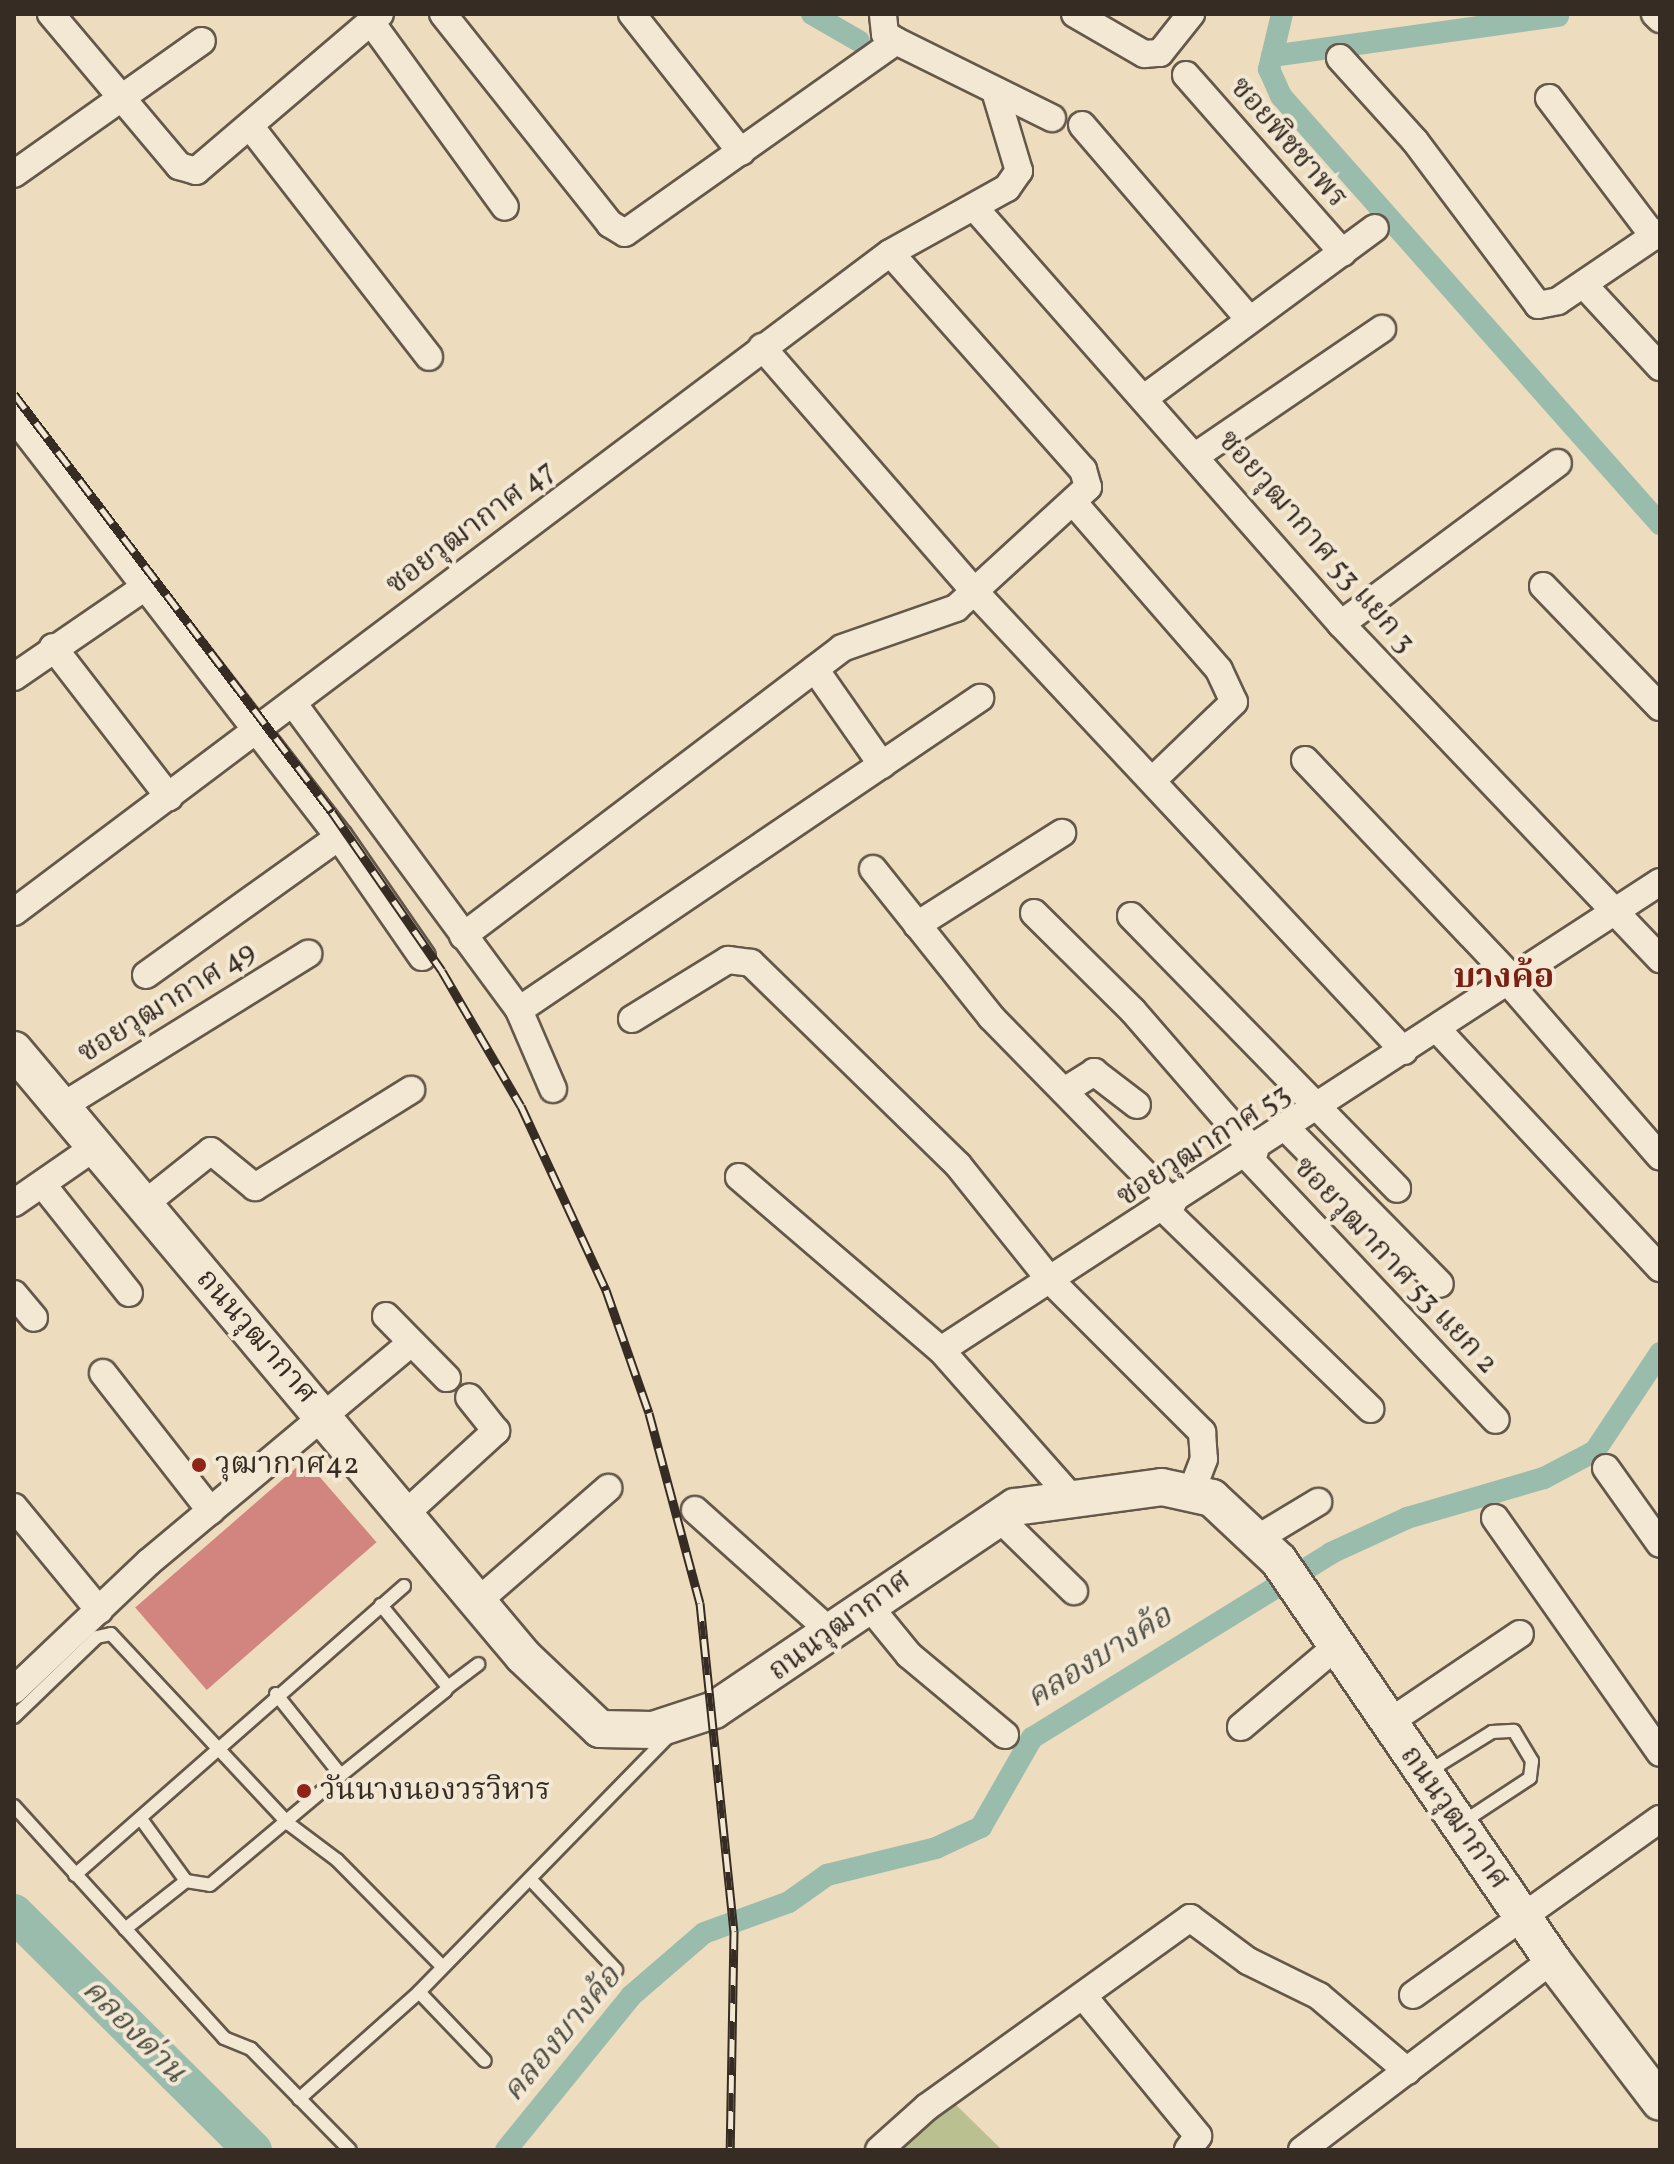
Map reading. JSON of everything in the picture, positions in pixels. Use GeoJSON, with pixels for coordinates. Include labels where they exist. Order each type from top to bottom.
{"type":"FeatureCollection","features":[{"type":"Feature","properties":{"kind":"main road","name":"ถนนวุฒากาศ"},"geometry":{"type":"LineString","coordinates":[[14,1050],[477,1602],[600,1729],[653,1730],[682,1720],[771,1677],[996,1515],[1070,1496],[1192,1490],[1279,1562],[1552,1960],[1650,2083]]}},
{"type":"Feature","properties":{"kind":"street"},"geometry":{"type":"LineString","coordinates":[[51,14],[179,166],[196,171],[376,18],[505,207]]}},
{"type":"Feature","properties":{"kind":"street"},"geometry":{"type":"LineString","coordinates":[[443,14],[610,224],[628,232],[896,41]]}},
{"type":"Feature","properties":{"kind":"street"},"geometry":{"type":"LineString","coordinates":[[632,14],[741,152]]}},
{"type":"Feature","properties":{"kind":"street"},"geometry":{"type":"LineString","coordinates":[[883,14],[885,34],[896,41],[1052,118]]}},
{"type":"Feature","properties":{"kind":"street"},"geometry":{"type":"LineString","coordinates":[[1075,14],[1128,48],[1160,53],[1191,14]]}},
{"type":"Feature","properties":{"kind":"street"},"geometry":{"type":"LineString","coordinates":[[1655,14],[1660,19]]}},
{"type":"Feature","properties":{"kind":"street"},"geometry":{"type":"LineString","coordinates":[[14,174],[125,99],[202,41]]}},
{"type":"Feature","properties":{"kind":"street"},"geometry":{"type":"LineString","coordinates":[[1340,58],[1415,141],[1538,305],[1584,285],[1657,234],[1549,98]]}},
{"type":"Feature","properties":{"kind":"street","name":"ซอยพิชชาพร"},"geometry":{"type":"LineString","coordinates":[[1186,75],[1343,253]]}},
{"type":"Feature","properties":{"kind":"street","name":"ซอยวุฒากาศ 47"},"geometry":{"type":"LineString","coordinates":[[14,912],[890,253],[975,208],[1019,171],[995,91]]}},
{"type":"Feature","properties":{"kind":"street"},"geometry":{"type":"LineString","coordinates":[[1082,125],[1248,318]]}},
{"type":"Feature","properties":{"kind":"street"},"geometry":{"type":"LineString","coordinates":[[250,126],[429,357]]}},
{"type":"Feature","properties":{"kind":"street","name":"ซอยวุฒากาศ 53 แยก 3"},"geometry":{"type":"LineString","coordinates":[[975,208],[1147,396],[1341,624],[1660,959]]}},
{"type":"Feature","properties":{"kind":"street"},"geometry":{"type":"LineString","coordinates":[[1147,396],[1248,318],[1375,228]]}},
{"type":"Feature","properties":{"kind":"street"},"geometry":{"type":"LineString","coordinates":[[463,936],[842,648],[946,615],[1074,503],[1088,487],[1083,470],[890,253]]}},
{"type":"Feature","properties":{"kind":"street"},"geometry":{"type":"LineString","coordinates":[[1584,285],[1660,367]]}},
{"type":"Feature","properties":{"kind":"street"},"geometry":{"type":"LineString","coordinates":[[1197,455],[1382,329]]}},
{"type":"Feature","properties":{"kind":"street"},"geometry":{"type":"LineString","coordinates":[[762,347],[973,590],[1154,779],[1404,1051]]}},
{"type":"Feature","properties":{"kind":"street"},"geometry":{"type":"LineString","coordinates":[[14,417],[339,837],[422,957]]}},
{"type":"Feature","properties":{"kind":"street"},"geometry":{"type":"LineString","coordinates":[[1341,624],[1558,463]]}},
{"type":"Feature","properties":{"kind":"street"},"geometry":{"type":"LineString","coordinates":[[1074,503],[1219,670],[1234,702],[1154,779]]}},
{"type":"Feature","properties":{"kind":"street"},"geometry":{"type":"LineString","coordinates":[[1543,586],[1660,707]]}},
{"type":"Feature","properties":{"kind":"street"},"geometry":{"type":"LineString","coordinates":[[14,677],[53,647],[145,587]]}},
{"type":"Feature","properties":{"kind":"street"},"geometry":{"type":"LineString","coordinates":[[53,647],[169,797]]}},
{"type":"Feature","properties":{"kind":"street"},"geometry":{"type":"LineString","coordinates":[[815,669],[882,765]]}},
{"type":"Feature","properties":{"kind":"street"},"geometry":{"type":"LineString","coordinates":[[519,1010],[980,698]]}},
{"type":"Feature","properties":{"kind":"street"},"geometry":{"type":"LineString","coordinates":[[293,703],[519,1010],[553,1089]]}},
{"type":"Feature","properties":{"kind":"street"},"geometry":{"type":"LineString","coordinates":[[1305,760],[1511,982],[1660,1157]]}},
{"type":"Feature","properties":{"kind":"street"},"geometry":{"type":"LineString","coordinates":[[917,925],[1062,833]]}},
{"type":"Feature","properties":{"kind":"street"},"geometry":{"type":"LineString","coordinates":[[146,975],[339,837]]}},
{"type":"Feature","properties":{"kind":"street"},"geometry":{"type":"LineString","coordinates":[[873,869],[991,1017],[1064,1091],[1169,1206],[1370,1409]]}},
{"type":"Feature","properties":{"kind":"street","name":"ซอยวุฒากาศ 53"},"geometry":{"type":"LineString","coordinates":[[941,1350],[1322,1109],[1404,1051],[1660,882]]}},
{"type":"Feature","properties":{"kind":"street","name":"ซอยวุฒากาศ 53 แยก 2"},"geometry":{"type":"LineString","coordinates":[[1034,913],[1133,1011],[1252,1154],[1496,1420]]}},
{"type":"Feature","properties":{"kind":"street"},"geometry":{"type":"LineString","coordinates":[[1131,916],[1397,1189]]}},
{"type":"Feature","properties":{"kind":"street","name":"ซอยวุฒากาศ 49"},"geometry":{"type":"LineString","coordinates":[[61,1107],[308,954]]}},
{"type":"Feature","properties":{"kind":"street"},"geometry":{"type":"LineString","coordinates":[[632,1019],[728,960],[751,963],[958,1165],[1051,1281],[1202,1432],[1204,1459],[1192,1490]]}},
{"type":"Feature","properties":{"kind":"street"},"geometry":{"type":"LineString","coordinates":[[1437,1029],[1660,1268]]}},
{"type":"Feature","properties":{"kind":"street"},"geometry":{"type":"LineString","coordinates":[[1064,1091],[1094,1072],[1137,1105]]}},
{"type":"Feature","properties":{"kind":"street"},"geometry":{"type":"LineString","coordinates":[[142,1206],[211,1151],[255,1187],[411,1090]]}},
{"type":"Feature","properties":{"kind":"street","name":"ซอยวุฒากาศ 53 แยก 2"},"geometry":{"type":"LineString","coordinates":[[1288,1130],[1440,1284]]}},
{"type":"Feature","properties":{"kind":"street"},"geometry":{"type":"LineString","coordinates":[[14,1203],[95,1147]]}},
{"type":"Feature","properties":{"kind":"street"},"geometry":{"type":"LineString","coordinates":[[739,1177],[941,1350],[1070,1496]]}},
{"type":"Feature","properties":{"kind":"street"},"geometry":{"type":"LineString","coordinates":[[43,1185],[129,1293]]}},
{"type":"Feature","properties":{"kind":"street"},"geometry":{"type":"LineString","coordinates":[[14,1294],[34,1318]]}},
{"type":"Feature","properties":{"kind":"street"},"geometry":{"type":"LineString","coordinates":[[386,1316],[447,1378]]}},
{"type":"Feature","properties":{"kind":"street"},"geometry":{"type":"LineString","coordinates":[[14,1690],[99,1610],[167,1560],[211,1511],[411,1343]]}},
{"type":"Feature","properties":{"kind":"street"},"geometry":{"type":"LineString","coordinates":[[103,1373],[211,1511]]}},
{"type":"Feature","properties":{"kind":"street"},"geometry":{"type":"LineString","coordinates":[[404,1515],[496,1431],[469,1397]]}},
{"type":"Feature","properties":{"kind":"street"},"geometry":{"type":"LineString","coordinates":[[1606,1468],[1660,1544]]}},
{"type":"Feature","properties":{"kind":"street"},"geometry":{"type":"LineString","coordinates":[[477,1602],[608,1488]]}},
{"type":"Feature","properties":{"kind":"street"},"geometry":{"type":"LineString","coordinates":[[1279,1562],[1318,1502]]}},
{"type":"Feature","properties":{"kind":"street"},"geometry":{"type":"LineString","coordinates":[[14,1507],[99,1610]]}},
{"type":"Feature","properties":{"kind":"street"},"geometry":{"type":"LineString","coordinates":[[695,1510],[832,1633]]}},
{"type":"Feature","properties":{"kind":"street"},"geometry":{"type":"LineString","coordinates":[[996,1515],[1074,1591]]}},
{"type":"Feature","properties":{"kind":"street"},"geometry":{"type":"LineString","coordinates":[[1495,1518],[1660,1753]]}},
{"type":"Feature","properties":{"kind":"street"},"geometry":{"type":"LineString","coordinates":[[869,1606],[909,1655],[1005,1735]]}},
{"type":"Feature","properties":{"kind":"street"},"geometry":{"type":"LineString","coordinates":[[1388,1723],[1520,1634]]}},
{"type":"Feature","properties":{"kind":"street"},"geometry":{"type":"LineString","coordinates":[[1241,1727],[1337,1646]]}},
{"type":"Feature","properties":{"kind":"street"},"geometry":{"type":"LineString","coordinates":[[1413,1995],[1521,1913],[1566,1869],[1658,1824]]}},
{"type":"Feature","properties":{"kind":"street"},"geometry":{"type":"LineString","coordinates":[[879,2150],[927,2107],[1190,1918],[1201,1920],[1248,1961],[1319,1996],[1407,2071]]}},
{"type":"Feature","properties":{"kind":"street"},"geometry":{"type":"LineString","coordinates":[[1302,2150],[1552,1960]]}},
{"type":"Feature","properties":{"kind":"street"},"geometry":{"type":"LineString","coordinates":[[1084,1997],[1198,2136],[1188,2150]]}},
{"type":"Feature","properties":{"kind":"lane"},"geometry":{"type":"LineString","coordinates":[[75,1875],[141,1819],[215,1745],[404,1586]]}},
{"type":"Feature","properties":{"kind":"lane"},"geometry":{"type":"LineString","coordinates":[[381,1605],[448,1687]]}},
{"type":"Feature","properties":{"kind":"lane"},"geometry":{"type":"LineString","coordinates":[[14,1717],[97,1637],[111,1634],[289,1824],[337,1860],[442,1966]]}},
{"type":"Feature","properties":{"kind":"lane"},"geometry":{"type":"LineString","coordinates":[[141,1819],[186,1881],[210,1885],[289,1824],[341,1775],[478,1664]]}},
{"type":"Feature","properties":{"kind":"lane"},"geometry":{"type":"LineString","coordinates":[[276,1694],[341,1775]]}},
{"type":"Feature","properties":{"kind":"lane"},"geometry":{"type":"LineString","coordinates":[[299,2099],[419,1992],[531,1880],[682,1720]]}},
{"type":"Feature","properties":{"kind":"lane"},"geometry":{"type":"LineString","coordinates":[[1423,1774],[1492,1732],[1514,1731],[1532,1761],[1530,1778],[1459,1825]]}},
{"type":"Feature","properties":{"kind":"lane"},"geometry":{"type":"LineString","coordinates":[[14,1806],[224,2038],[251,2049],[350,2150]]}},
{"type":"Feature","properties":{"kind":"lane"},"geometry":{"type":"LineString","coordinates":[[531,1880],[616,1970]]}},
{"type":"Feature","properties":{"kind":"lane"},"geometry":{"type":"LineString","coordinates":[[125,1929],[186,1881]]}},
{"type":"Feature","properties":{"kind":"lane"},"geometry":{"type":"LineString","coordinates":[[419,1992],[485,2061]]}},
{"type":"Feature","properties":{"kind":"green space"},"geometry":{"type":"Polygon","coordinates":[[[953,2102],[1002,2150],[891,2150],[953,2102]]]}},
{"type":"Feature","properties":{"kind":"building"},"geometry":{"type":"Polygon","coordinates":[[[305,1460],[377,1542],[207,1690],[135,1608],[305,1460]]]}},
{"type":"Feature","properties":{"kind":"waterway"},"geometry":{"type":"LineString","coordinates":[[812,14],[859,41]]}},
{"type":"Feature","properties":{"kind":"waterway"},"geometry":{"type":"LineString","coordinates":[[1282,14],[1269,69],[1281,96],[1660,524]]}},
{"type":"Feature","properties":{"kind":"waterway"},"geometry":{"type":"LineString","coordinates":[[1272,56],[1558,16]]}},
{"type":"Feature","properties":{"kind":"waterway","name":"คลองบางค้อ"},"geometry":{"type":"LineString","coordinates":[[506,2150],[631,1996],[704,1933],[789,1902],[827,1875],[936,1848],[981,1827],[1032,1738],[1331,1553],[1407,1518],[1544,1478],[1595,1451],[1660,1353]]}},
{"type":"Feature","properties":{"kind":"waterway","name":"คลองด่าน"},"geometry":{"type":"LineString","coordinates":[[14,1913],[253,2150]]}},
{"type":"Feature","properties":{"kind":"railway"},"geometry":{"type":"LineString","coordinates":[[14,394],[332,812],[442,971],[521,1106],[606,1290],[649,1413],[700,1603],[734,1931],[730,2150]]}},
{"type":"Feature","properties":{"kind":"place","name":"วุฒากาศ42"},"geometry":{"type":"Point","coordinates":[199,1465]}},
{"type":"Feature","properties":{"kind":"place","name":"วันนางนองวรวิหาร"},"geometry":{"type":"Point","coordinates":[304,1791]}},
{"type":"Feature","properties":{"kind":"district","name":"บางค้อ"},"geometry":{"type":"Point","coordinates":[1504,979]}}]}
